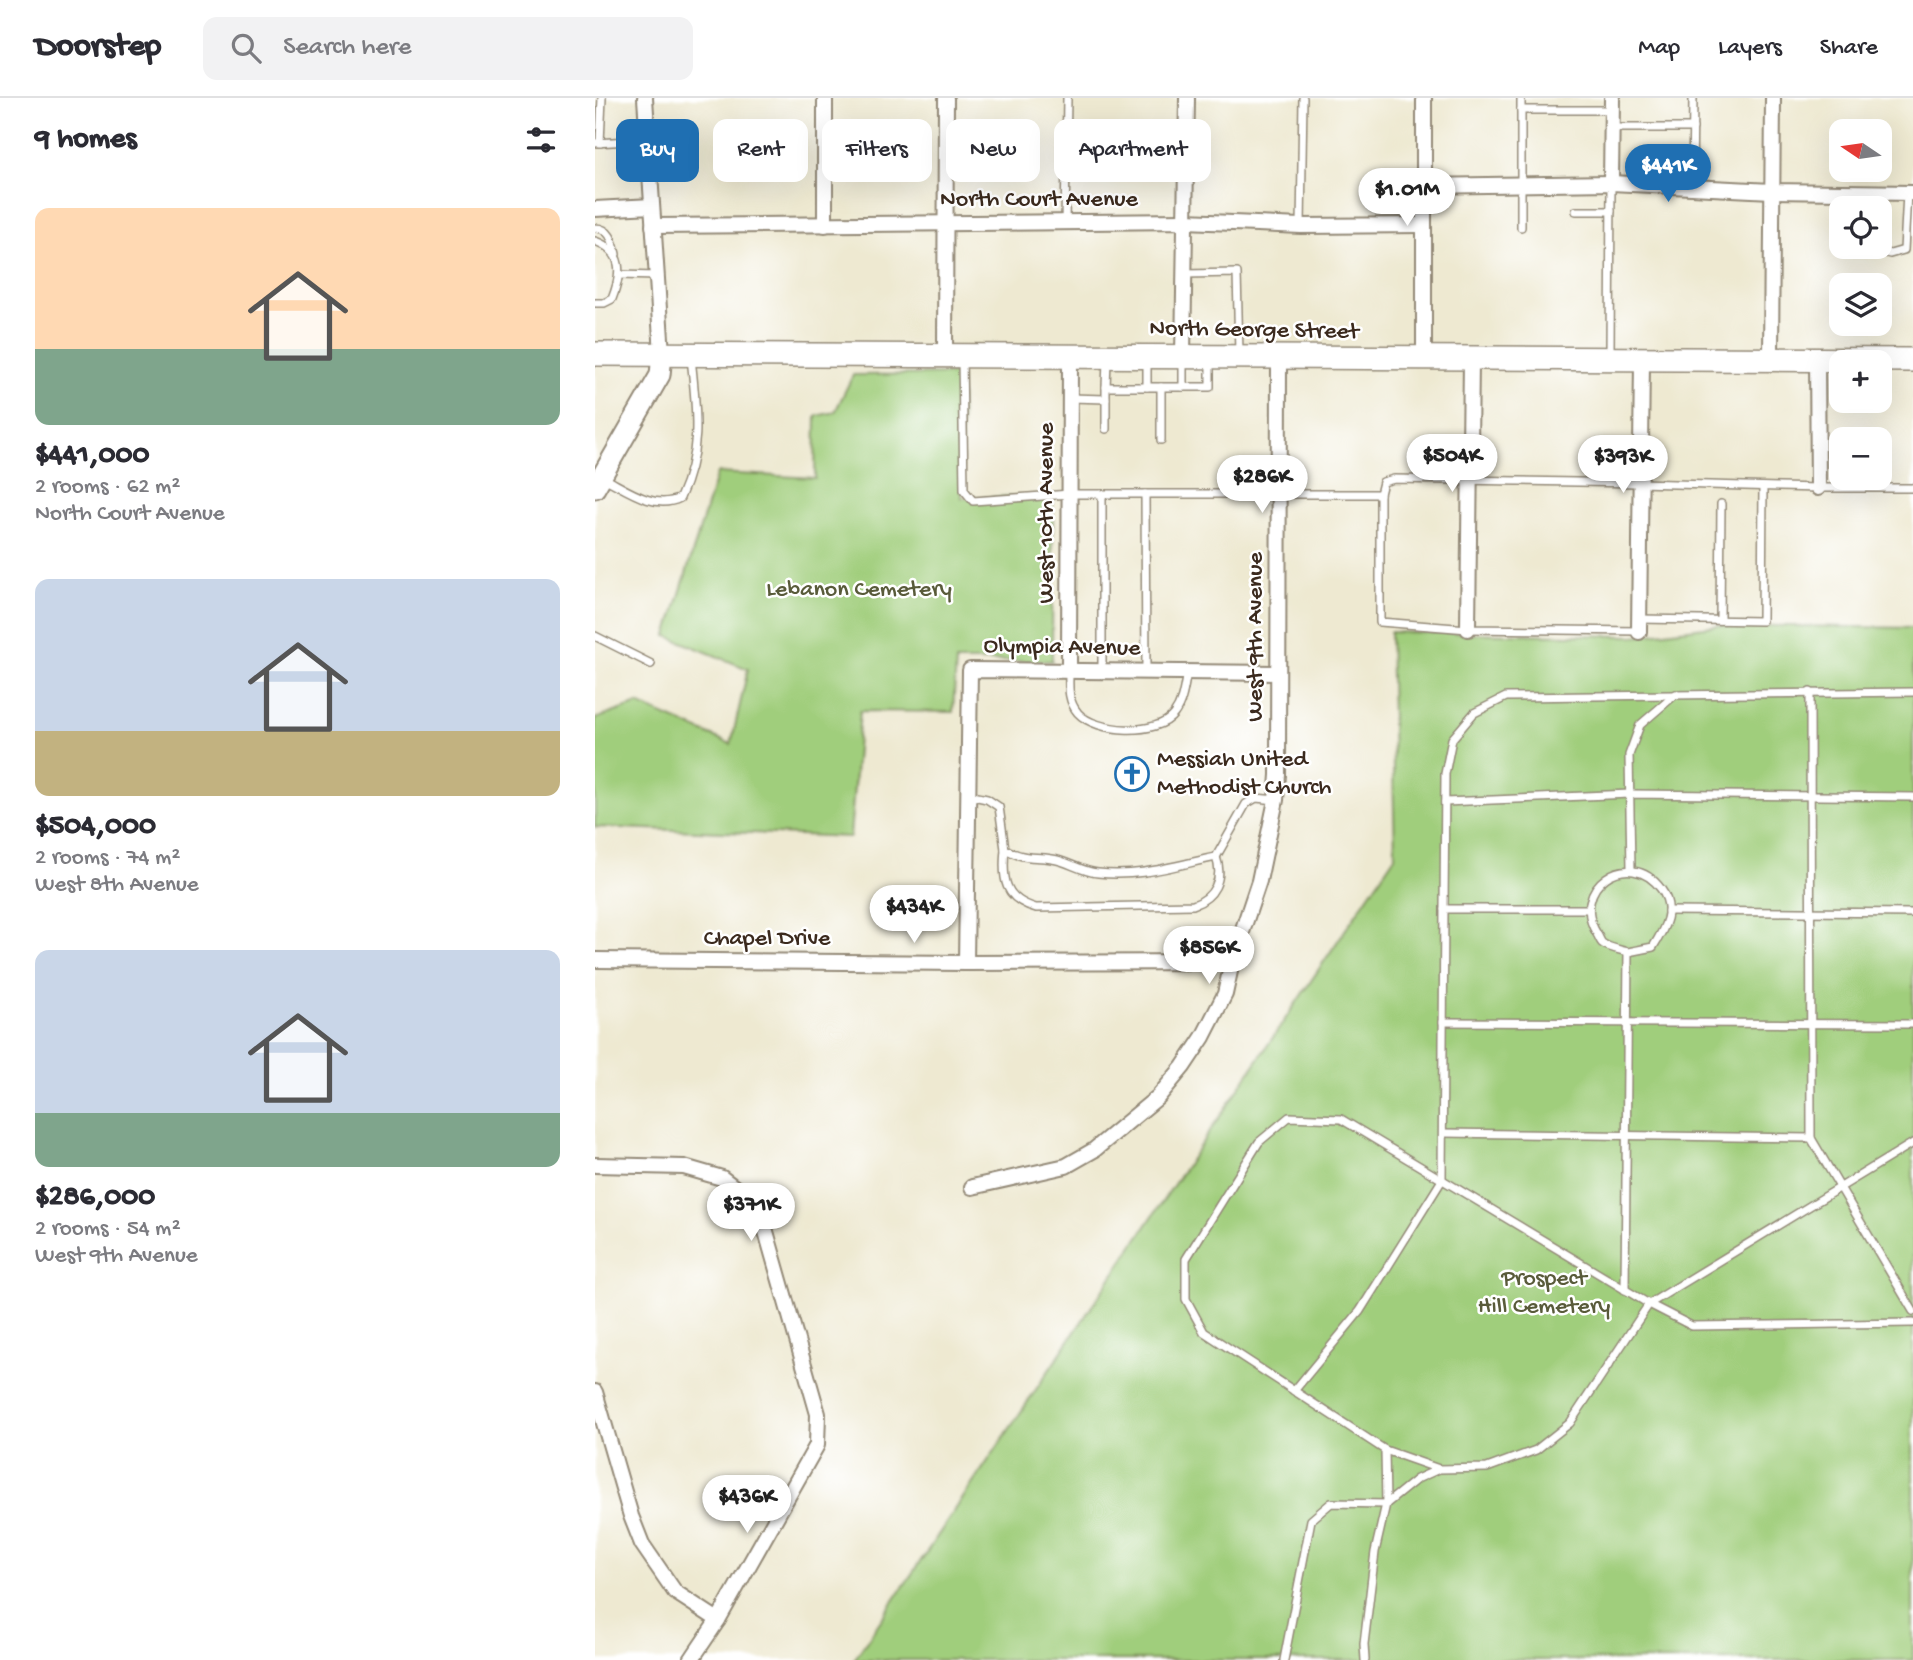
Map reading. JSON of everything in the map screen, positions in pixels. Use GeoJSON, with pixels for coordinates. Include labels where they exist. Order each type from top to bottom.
{"type":"FeatureCollection","features":[{"type":"Feature","properties":{"kind":"main road","name":"North George Street"},"geometry":{"type":"LineString","coordinates":[[595,354],[1913,360]]}},
{"type":"Feature","properties":{"kind":"street"},"geometry":{"type":"LineString","coordinates":[[645,98],[646,119]]}},
{"type":"Feature","properties":{"kind":"street"},"geometry":{"type":"LineString","coordinates":[[825,98],[825,225]]}},
{"type":"Feature","properties":{"kind":"street"},"geometry":{"type":"LineString","coordinates":[[946,98],[946,223],[953,356]]}},
{"type":"Feature","properties":{"kind":"street"},"geometry":{"type":"LineString","coordinates":[[1183,356],[1187,98]]}},
{"type":"Feature","properties":{"kind":"street"},"geometry":{"type":"LineString","coordinates":[[1424,98],[1424,359]]}},
{"type":"Feature","properties":{"kind":"street"},"geometry":{"type":"LineString","coordinates":[[1771,358],[1773,98]]}},
{"type":"Feature","properties":{"kind":"street"},"geometry":{"type":"LineString","coordinates":[[1611,104],[1611,183]]}},
{"type":"Feature","properties":{"kind":"street"},"geometry":{"type":"LineString","coordinates":[[598,482],[660,375],[662,354],[650,182]]}},
{"type":"Feature","properties":{"kind":"street"},"geometry":{"type":"LineString","coordinates":[[1424,186],[1611,183],[1772,191],[1910,193]]}},
{"type":"Feature","properties":{"kind":"street"},"geometry":{"type":"LineString","coordinates":[[595,209],[652,206]]}},
{"type":"Feature","properties":{"kind":"street","name":"North Court Avenue"},"geometry":{"type":"LineString","coordinates":[[653,226],[1186,221],[1301,226],[1424,225]]}},
{"type":"Feature","properties":{"kind":"street","name":"West 10th Avenue"},"geometry":{"type":"LineString","coordinates":[[1069,671],[1070,356]]}},
{"type":"Feature","properties":{"kind":"street","name":"West 9th Avenue"},"geometry":{"type":"LineString","coordinates":[[972,1187],[1066,1167],[1094,1150],[1158,1097],[1203,1037],[1225,994],[1232,962],[1259,881],[1276,800],[1279,673],[1279,358]]}},
{"type":"Feature","properties":{"kind":"street"},"geometry":{"type":"LineString","coordinates":[[1818,358],[1818,488]]}},
{"type":"Feature","properties":{"kind":"street"},"geometry":{"type":"LineString","coordinates":[[1468,629],[1471,359]]}},
{"type":"Feature","properties":{"kind":"street"},"geometry":{"type":"LineString","coordinates":[[1639,625],[1642,360]]}},
{"type":"Feature","properties":{"kind":"street","name":"Olympia Avenue"},"geometry":{"type":"LineString","coordinates":[[966,963],[970,670],[1279,673]]}},
{"type":"Feature","properties":{"kind":"street","name":"Chapel Drive"},"geometry":{"type":"LineString","coordinates":[[595,960],[1232,962]]}},
{"type":"Feature","properties":{"kind":"street"},"geometry":{"type":"LineString","coordinates":[[595,1165],[684,1167],[722,1178],[747,1197],[765,1228],[818,1414],[817,1445],[718,1620],[691,1660]]}},
{"type":"Feature","properties":{"kind":"street"},"geometry":{"type":"LineString","coordinates":[[595,1392],[631,1516],[642,1544],[675,1592],[718,1620]]}},
{"type":"Feature","properties":{"kind":"lane"},"geometry":{"type":"LineString","coordinates":[[602,98],[597,143],[616,141]]}},
{"type":"Feature","properties":{"kind":"lane"},"geometry":{"type":"LineString","coordinates":[[1065,224],[1067,98]]}},
{"type":"Feature","properties":{"kind":"lane"},"geometry":{"type":"LineString","coordinates":[[1301,226],[1303,98]]}},
{"type":"Feature","properties":{"kind":"lane"},"geometry":{"type":"LineString","coordinates":[[1521,98],[1521,228]]}},
{"type":"Feature","properties":{"kind":"lane"},"geometry":{"type":"LineString","coordinates":[[1692,187],[1693,98]]}},
{"type":"Feature","properties":{"kind":"lane"},"geometry":{"type":"LineString","coordinates":[[1521,110],[1611,104]]}},
{"type":"Feature","properties":{"kind":"lane"},"geometry":{"type":"LineString","coordinates":[[1611,128],[1693,128]]}},
{"type":"Feature","properties":{"kind":"lane"},"geometry":{"type":"LineString","coordinates":[[1610,360],[1611,183]]}},
{"type":"Feature","properties":{"kind":"lane"},"geometry":{"type":"LineString","coordinates":[[1892,253],[1904,250],[1910,193]]}},
{"type":"Feature","properties":{"kind":"lane"},"geometry":{"type":"LineString","coordinates":[[1576,211],[1611,211]]}},
{"type":"Feature","properties":{"kind":"lane"},"geometry":{"type":"LineString","coordinates":[[595,228],[601,228],[612,237],[619,275],[612,299],[595,303]]}},
{"type":"Feature","properties":{"kind":"lane"},"geometry":{"type":"LineString","coordinates":[[595,241],[607,245],[617,258]]}},
{"type":"Feature","properties":{"kind":"lane"},"geometry":{"type":"LineString","coordinates":[[1185,274],[1237,273],[1239,357]]}},
{"type":"Feature","properties":{"kind":"lane"},"geometry":{"type":"LineString","coordinates":[[619,275],[657,276]]}},
{"type":"Feature","properties":{"kind":"lane"},"geometry":{"type":"LineString","coordinates":[[598,482],[668,504],[680,498],[694,458],[697,436],[691,354]]}},
{"type":"Feature","properties":{"kind":"lane"},"geometry":{"type":"LineString","coordinates":[[953,356],[964,490],[974,501],[1070,494],[1380,494]]}},
{"type":"Feature","properties":{"kind":"lane"},"geometry":{"type":"LineString","coordinates":[[1106,429],[1107,356]]}},
{"type":"Feature","properties":{"kind":"lane"},"geometry":{"type":"LineString","coordinates":[[1147,356],[1147,387]]}},
{"type":"Feature","properties":{"kind":"lane"},"geometry":{"type":"LineString","coordinates":[[1183,356],[1183,387]]}},
{"type":"Feature","properties":{"kind":"lane"},"geometry":{"type":"LineString","coordinates":[[1106,387],[1210,387],[1210,357]]}},
{"type":"Feature","properties":{"kind":"lane"},"geometry":{"type":"LineString","coordinates":[[1161,387],[1161,440]]}},
{"type":"Feature","properties":{"kind":"lane"},"geometry":{"type":"LineString","coordinates":[[1070,398],[1106,398]]}},
{"type":"Feature","properties":{"kind":"lane"},"geometry":{"type":"LineString","coordinates":[[1763,487],[1762,621],[1720,620],[1639,625],[1468,629],[1380,622],[1380,494],[1383,482],[1394,479],[1913,488]]}},
{"type":"Feature","properties":{"kind":"lane"},"geometry":{"type":"LineString","coordinates":[[1102,494],[1102,671]]}},
{"type":"Feature","properties":{"kind":"lane"},"geometry":{"type":"LineString","coordinates":[[1145,494],[1146,672]]}},
{"type":"Feature","properties":{"kind":"lane"},"geometry":{"type":"LineString","coordinates":[[1720,620],[1721,504]]}},
{"type":"Feature","properties":{"kind":"lane"},"geometry":{"type":"LineString","coordinates":[[595,636],[652,664]]}},
{"type":"Feature","properties":{"kind":"lane"},"geometry":{"type":"LineString","coordinates":[[1069,671],[1069,696],[1078,712],[1093,724],[1108,729],[1159,726],[1166,722],[1181,702],[1187,672]]}},
{"type":"Feature","properties":{"kind":"lane"},"geometry":{"type":"LineString","coordinates":[[1810,692],[1811,1138],[1913,1311]]}},
{"type":"Feature","properties":{"kind":"lane"},"geometry":{"type":"LineString","coordinates":[[1294,1391],[1360,1311],[1442,1180],[1445,774],[1452,739],[1474,713],[1506,696],[1913,692]]}},
{"type":"Feature","properties":{"kind":"lane"},"geometry":{"type":"LineString","coordinates":[[1631,869],[1629,755],[1640,725],[1676,694]]}},
{"type":"Feature","properties":{"kind":"lane"},"geometry":{"type":"LineString","coordinates":[[1445,802],[1630,794],[1913,797]]}},
{"type":"Feature","properties":{"kind":"lane"},"geometry":{"type":"LineString","coordinates":[[968,795],[987,799],[999,807],[1005,849],[1005,883],[1009,891],[1024,905],[1036,908],[1193,905],[1204,901],[1213,893],[1220,868],[1216,857]]}},
{"type":"Feature","properties":{"kind":"lane"},"geometry":{"type":"LineString","coordinates":[[1005,849],[1020,858],[1054,859],[1099,874],[1151,873],[1216,857],[1246,804],[1256,799],[1276,800]]}},
{"type":"Feature","properties":{"kind":"lane"},"geometry":{"type":"LineString","coordinates":[[1631,869],[1653,878],[1668,898],[1667,926],[1653,947],[1627,952],[1603,944],[1589,921],[1590,909],[1590,895],[1609,874],[1631,869]]}},
{"type":"Feature","properties":{"kind":"lane"},"geometry":{"type":"LineString","coordinates":[[1444,909],[1590,909]]}},
{"type":"Feature","properties":{"kind":"lane"},"geometry":{"type":"LineString","coordinates":[[1668,911],[1913,913]]}},
{"type":"Feature","properties":{"kind":"lane"},"geometry":{"type":"LineString","coordinates":[[1625,1290],[1627,952]]}},
{"type":"Feature","properties":{"kind":"lane"},"geometry":{"type":"LineString","coordinates":[[1443,1022],[1913,1024]]}},
{"type":"Feature","properties":{"kind":"lane"},"geometry":{"type":"LineString","coordinates":[[1913,1143],[1649,1304],[1570,1423],[1536,1450],[1487,1468],[1439,1469],[1385,1450],[1204,1332],[1186,1299],[1186,1259],[1259,1142],[1289,1117],[1341,1119],[1625,1290],[1649,1304],[1692,1326],[1913,1323]]}},
{"type":"Feature","properties":{"kind":"lane"},"geometry":{"type":"LineString","coordinates":[[1443,1133],[1811,1138]]}},
{"type":"Feature","properties":{"kind":"lane"},"geometry":{"type":"LineString","coordinates":[[1365,1660],[1364,1643],[1375,1552],[1386,1504],[1385,1450]]}},
{"type":"Feature","properties":{"kind":"lane"},"geometry":{"type":"LineString","coordinates":[[1284,1660],[1311,1520],[1331,1503],[1386,1504],[1417,1479],[1439,1469]]}},
{"type":"Feature","properties":{"kind":"green space","name":"Lebanon Cemetery"},"geometry":{"type":"Polygon","coordinates":[[[961,374],[962,498],[1053,495],[1052,661],[956,661],[953,712],[860,711],[850,837],[595,827],[595,719],[638,704],[731,744],[748,669],[667,636],[717,473],[815,478],[816,416],[835,412],[853,375],[961,374]]]}},
{"type":"Feature","properties":{"kind":"green space","name":"Prospect Hill Cemetery"},"geometry":{"type":"Polygon","coordinates":[[[1720,625],[1913,628],[1913,1660],[854,1660],[1395,856],[1390,632],[1634,636],[1720,625]]]}},
{"type":"Feature","properties":{"kind":"place","name":"Messiah United Methodist Church"},"geometry":{"type":"Point","coordinates":[1132,774]}}]}
